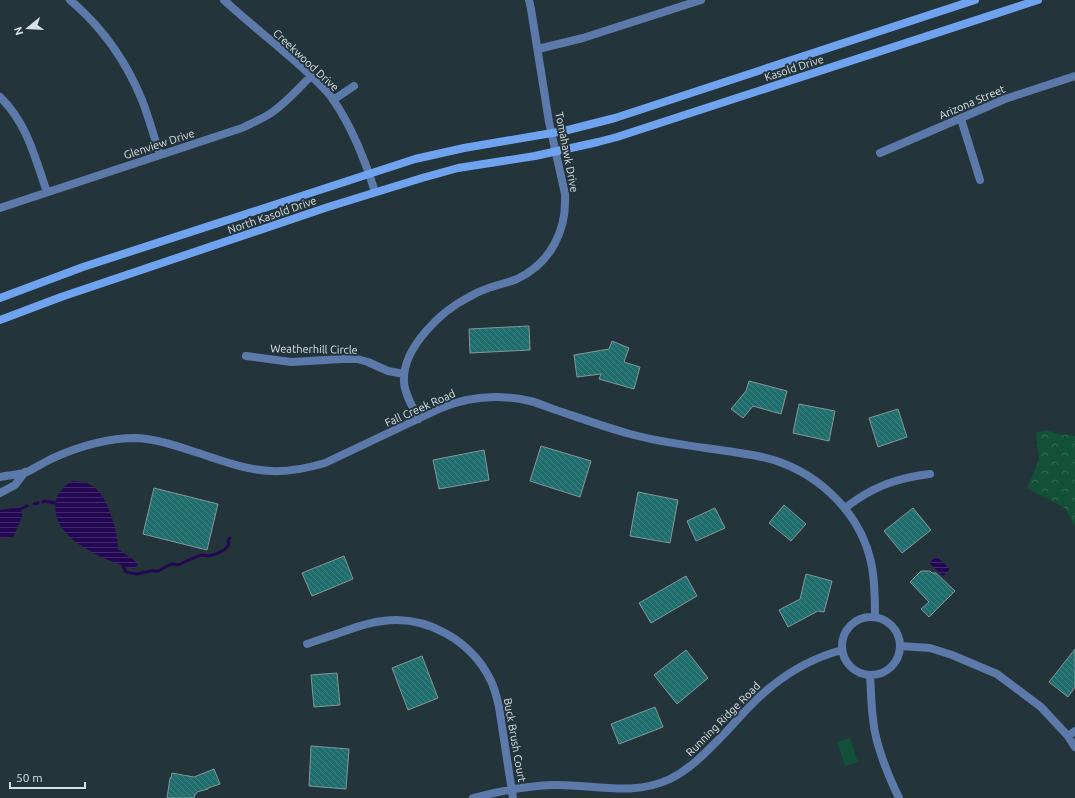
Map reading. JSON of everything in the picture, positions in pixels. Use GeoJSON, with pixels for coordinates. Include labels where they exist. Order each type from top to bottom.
{"type":"FeatureCollection","features":[{"type":"Feature","properties":{"kind":"main road","name":"Kasold Drive"},"geometry":{"type":"LineString","coordinates":[[552,133],[583,127],[615,118],[975,0]]}},
{"type":"Feature","properties":{"kind":"main road","name":"Kasold Drive"},"geometry":{"type":"LineString","coordinates":[[556,151],[598,142],[636,131],[1038,0]]}},
{"type":"Feature","properties":{"kind":"main road","name":"North Kasold Drive"},"geometry":{"type":"LineString","coordinates":[[0,298],[82,267],[436,153],[552,133]]}},
{"type":"Feature","properties":{"kind":"main road","name":"North Kasold Drive"},"geometry":{"type":"LineString","coordinates":[[0,320],[61,297],[375,192],[458,168],[514,160],[556,151]]}},
{"type":"Feature","properties":{"kind":"street"},"geometry":{"type":"LineString","coordinates":[[70,0],[90,18],[105,35],[130,74],[142,101],[160,155]]}},
{"type":"Feature","properties":{"kind":"street","name":"Creekwood Drive"},"geometry":{"type":"LineString","coordinates":[[224,0],[296,62],[333,100],[357,142],[375,192]]}},
{"type":"Feature","properties":{"kind":"street","name":"Tomahawk Drive"},"geometry":{"type":"LineString","coordinates":[[419,419],[404,384],[404,374],[406,362],[421,337],[436,321],[467,297],[484,289],[517,279],[536,267],[551,250],[559,237],[564,221],[566,206],[565,194],[552,133],[529,0]]}},
{"type":"Feature","properties":{"kind":"street"},"geometry":{"type":"LineString","coordinates":[[538,49],[589,37],[701,0]]}},
{"type":"Feature","properties":{"kind":"street","name":"Glenview Drive"},"geometry":{"type":"LineString","coordinates":[[0,208],[242,128],[271,113],[285,102],[311,76]]}},
{"type":"Feature","properties":{"kind":"street","name":"Arizona Street"},"geometry":{"type":"LineString","coordinates":[[880,153],[1005,99],[1075,76]]}},
{"type":"Feature","properties":{"kind":"street"},"geometry":{"type":"LineString","coordinates":[[333,100],[354,86]]}},
{"type":"Feature","properties":{"kind":"street"},"geometry":{"type":"LineString","coordinates":[[0,97],[17,117],[26,134],[46,192]]}},
{"type":"Feature","properties":{"kind":"street"},"geometry":{"type":"LineString","coordinates":[[961,119],[980,180]]}},
{"type":"Feature","properties":{"kind":"street","name":"Weatherhill Circle"},"geometry":{"type":"LineString","coordinates":[[246,356],[291,362],[343,358],[357,359],[388,371],[404,374]]}},
{"type":"Feature","properties":{"kind":"street","name":"Fall Creek Road"},"geometry":{"type":"LineString","coordinates":[[0,477],[25,472],[51,459],[95,443],[136,438],[166,442],[233,465],[272,472],[290,471],[325,463],[456,402],[489,397],[502,397],[530,401],[630,434],[656,440],[762,457],[780,462],[819,482],[834,495],[851,515],[860,530],[867,547],[874,579],[875,616]]}},
{"type":"Feature","properties":{"kind":"street","name":"Fall Creek Road"},"geometry":{"type":"LineString","coordinates":[[0,493],[15,485],[25,472]]}},
{"type":"Feature","properties":{"kind":"street"},"geometry":{"type":"LineString","coordinates":[[845,508],[873,489],[893,481],[930,474]]}},
{"type":"Feature","properties":{"kind":"street"},"geometry":{"type":"LineString","coordinates":[[875,616],[890,623],[899,637],[900,646],[894,663],[887,670],[879,674],[870,675],[860,673],[851,668],[845,660],[842,650],[842,641],[844,632],[857,619],[875,616]]}},
{"type":"Feature","properties":{"kind":"street","name":"Buck Brush Court"},"geometry":{"type":"LineString","coordinates":[[307,644],[369,623],[384,620],[400,620],[429,626],[446,633],[460,642],[471,652],[482,666],[495,693],[499,707],[513,794]]}},
{"type":"Feature","properties":{"kind":"street"},"geometry":{"type":"LineString","coordinates":[[900,646],[930,648],[952,655],[997,674],[1042,707],[1071,734],[1075,747]]}},
{"type":"Feature","properties":{"kind":"street","name":"Running Ridge Road"},"geometry":{"type":"LineString","coordinates":[[473,798],[513,794],[553,786],[583,786],[623,789],[640,788],[670,779],[698,761],[771,686],[805,664],[828,654],[842,650]]}},
{"type":"Feature","properties":{"kind":"street"},"geometry":{"type":"LineString","coordinates":[[870,675],[873,720],[886,770],[899,798]]}},
{"type":"Feature","properties":{"kind":"green space"},"geometry":{"type":"Polygon","coordinates":[[[1046,430],[1058,434],[1075,436],[1075,526],[1065,508],[1027,488],[1039,460],[1036,433],[1046,430]]]}},
{"type":"Feature","properties":{"kind":"green space"},"geometry":{"type":"Polygon","coordinates":[[[850,738],[858,762],[845,766],[837,742],[850,738]]]}},
{"type":"Feature","properties":{"kind":"shaded area"},"geometry":{"type":"Polygon","coordinates":[[[72,481],[86,483],[97,489],[107,504],[114,523],[118,549],[138,563],[135,569],[106,559],[88,550],[70,538],[63,530],[58,521],[56,501],[58,495],[66,485],[72,481]]]}},
{"type":"Feature","properties":{"kind":"shaded area"},"geometry":{"type":"Polygon","coordinates":[[[19,507],[22,516],[13,537],[0,538],[0,510],[19,507]]]}},
{"type":"Feature","properties":{"kind":"shaded area"},"geometry":{"type":"Polygon","coordinates":[[[936,556],[950,569],[943,576],[929,563],[936,556]]]}},
{"type":"Feature","properties":{"kind":"building"},"geometry":{"type":"Polygon","coordinates":[[[529,326],[530,350],[470,353],[469,329],[529,326]]]}},
{"type":"Feature","properties":{"kind":"building"},"geometry":{"type":"Polygon","coordinates":[[[612,341],[629,348],[624,362],[640,367],[634,389],[599,379],[601,374],[577,377],[574,355],[609,349],[612,341]]]}},
{"type":"Feature","properties":{"kind":"building"},"geometry":{"type":"Polygon","coordinates":[[[749,381],[787,391],[781,414],[753,406],[743,418],[731,409],[746,391],[749,381]]]}},
{"type":"Feature","properties":{"kind":"building"},"geometry":{"type":"Polygon","coordinates":[[[799,404],[835,411],[829,441],[793,433],[799,404]]]}},
{"type":"Feature","properties":{"kind":"building"},"geometry":{"type":"Polygon","coordinates":[[[898,409],[907,437],[878,447],[869,418],[898,409]]]}},
{"type":"Feature","properties":{"kind":"building"},"geometry":{"type":"Polygon","coordinates":[[[541,446],[591,461],[580,497],[530,481],[541,446]]]}},
{"type":"Feature","properties":{"kind":"building"},"geometry":{"type":"Polygon","coordinates":[[[484,450],[489,480],[439,489],[433,460],[484,450]]]}},
{"type":"Feature","properties":{"kind":"building"},"geometry":{"type":"Polygon","coordinates":[[[154,488],[218,504],[207,550],[143,534],[154,488]]]}},
{"type":"Feature","properties":{"kind":"building"},"geometry":{"type":"Polygon","coordinates":[[[638,492],[678,500],[670,543],[630,536],[638,492]]]}},
{"type":"Feature","properties":{"kind":"building"},"geometry":{"type":"Polygon","coordinates":[[[784,505],[806,524],[791,541],[769,523],[784,505]]]}},
{"type":"Feature","properties":{"kind":"building"},"geometry":{"type":"Polygon","coordinates":[[[715,508],[725,528],[696,541],[687,521],[715,508]]]}},
{"type":"Feature","properties":{"kind":"building"},"geometry":{"type":"Polygon","coordinates":[[[913,508],[931,530],[902,553],[884,531],[913,508]]]}},
{"type":"Feature","properties":{"kind":"building"},"geometry":{"type":"Polygon","coordinates":[[[344,556],[353,579],[312,596],[302,573],[344,556]]]}},
{"type":"Feature","properties":{"kind":"building"},"geometry":{"type":"Polygon","coordinates":[[[921,571],[936,573],[955,591],[929,617],[921,609],[929,602],[910,582],[921,571]]]}},
{"type":"Feature","properties":{"kind":"building"},"geometry":{"type":"Polygon","coordinates":[[[806,574],[832,581],[824,612],[818,611],[788,627],[779,610],[800,599],[806,574]]]}},
{"type":"Feature","properties":{"kind":"building"},"geometry":{"type":"Polygon","coordinates":[[[686,576],[697,596],[651,623],[639,603],[686,576]]]}},
{"type":"Feature","properties":{"kind":"building"},"geometry":{"type":"Polygon","coordinates":[[[1075,649],[1075,687],[1068,697],[1049,682],[1075,649]]]}},
{"type":"Feature","properties":{"kind":"building"},"geometry":{"type":"Polygon","coordinates":[[[686,650],[708,678],[677,704],[654,675],[686,650]]]}},
{"type":"Feature","properties":{"kind":"building"},"geometry":{"type":"Polygon","coordinates":[[[422,656],[438,698],[408,710],[392,668],[422,656]]]}},
{"type":"Feature","properties":{"kind":"building"},"geometry":{"type":"Polygon","coordinates":[[[337,673],[340,705],[314,707],[311,675],[337,673]]]}},
{"type":"Feature","properties":{"kind":"building"},"geometry":{"type":"Polygon","coordinates":[[[655,707],[663,727],[619,744],[611,724],[655,707]]]}},
{"type":"Feature","properties":{"kind":"building"},"geometry":{"type":"Polygon","coordinates":[[[311,746],[349,749],[346,789],[309,786],[311,746]]]}},
{"type":"Feature","properties":{"kind":"building"},"geometry":{"type":"Polygon","coordinates":[[[214,769],[220,784],[197,792],[194,798],[167,798],[172,773],[194,777],[214,769]]]}},
{"type":"Feature","properties":{"kind":"waterway"},"geometry":{"type":"LineString","coordinates":[[43,502],[55,503]]}},
{"type":"Feature","properties":{"kind":"waterway"},"geometry":{"type":"LineString","coordinates":[[34,504],[38,503]]}},
{"type":"Feature","properties":{"kind":"waterway"},"geometry":{"type":"LineString","coordinates":[[21,509],[27,506]]}},
{"type":"Feature","properties":{"kind":"waterway"},"geometry":{"type":"LineString","coordinates":[[123,566],[126,572],[136,574],[158,571],[169,565],[178,565],[198,556],[209,556],[216,554],[224,550],[229,545],[228,541],[230,538]]}}]}
